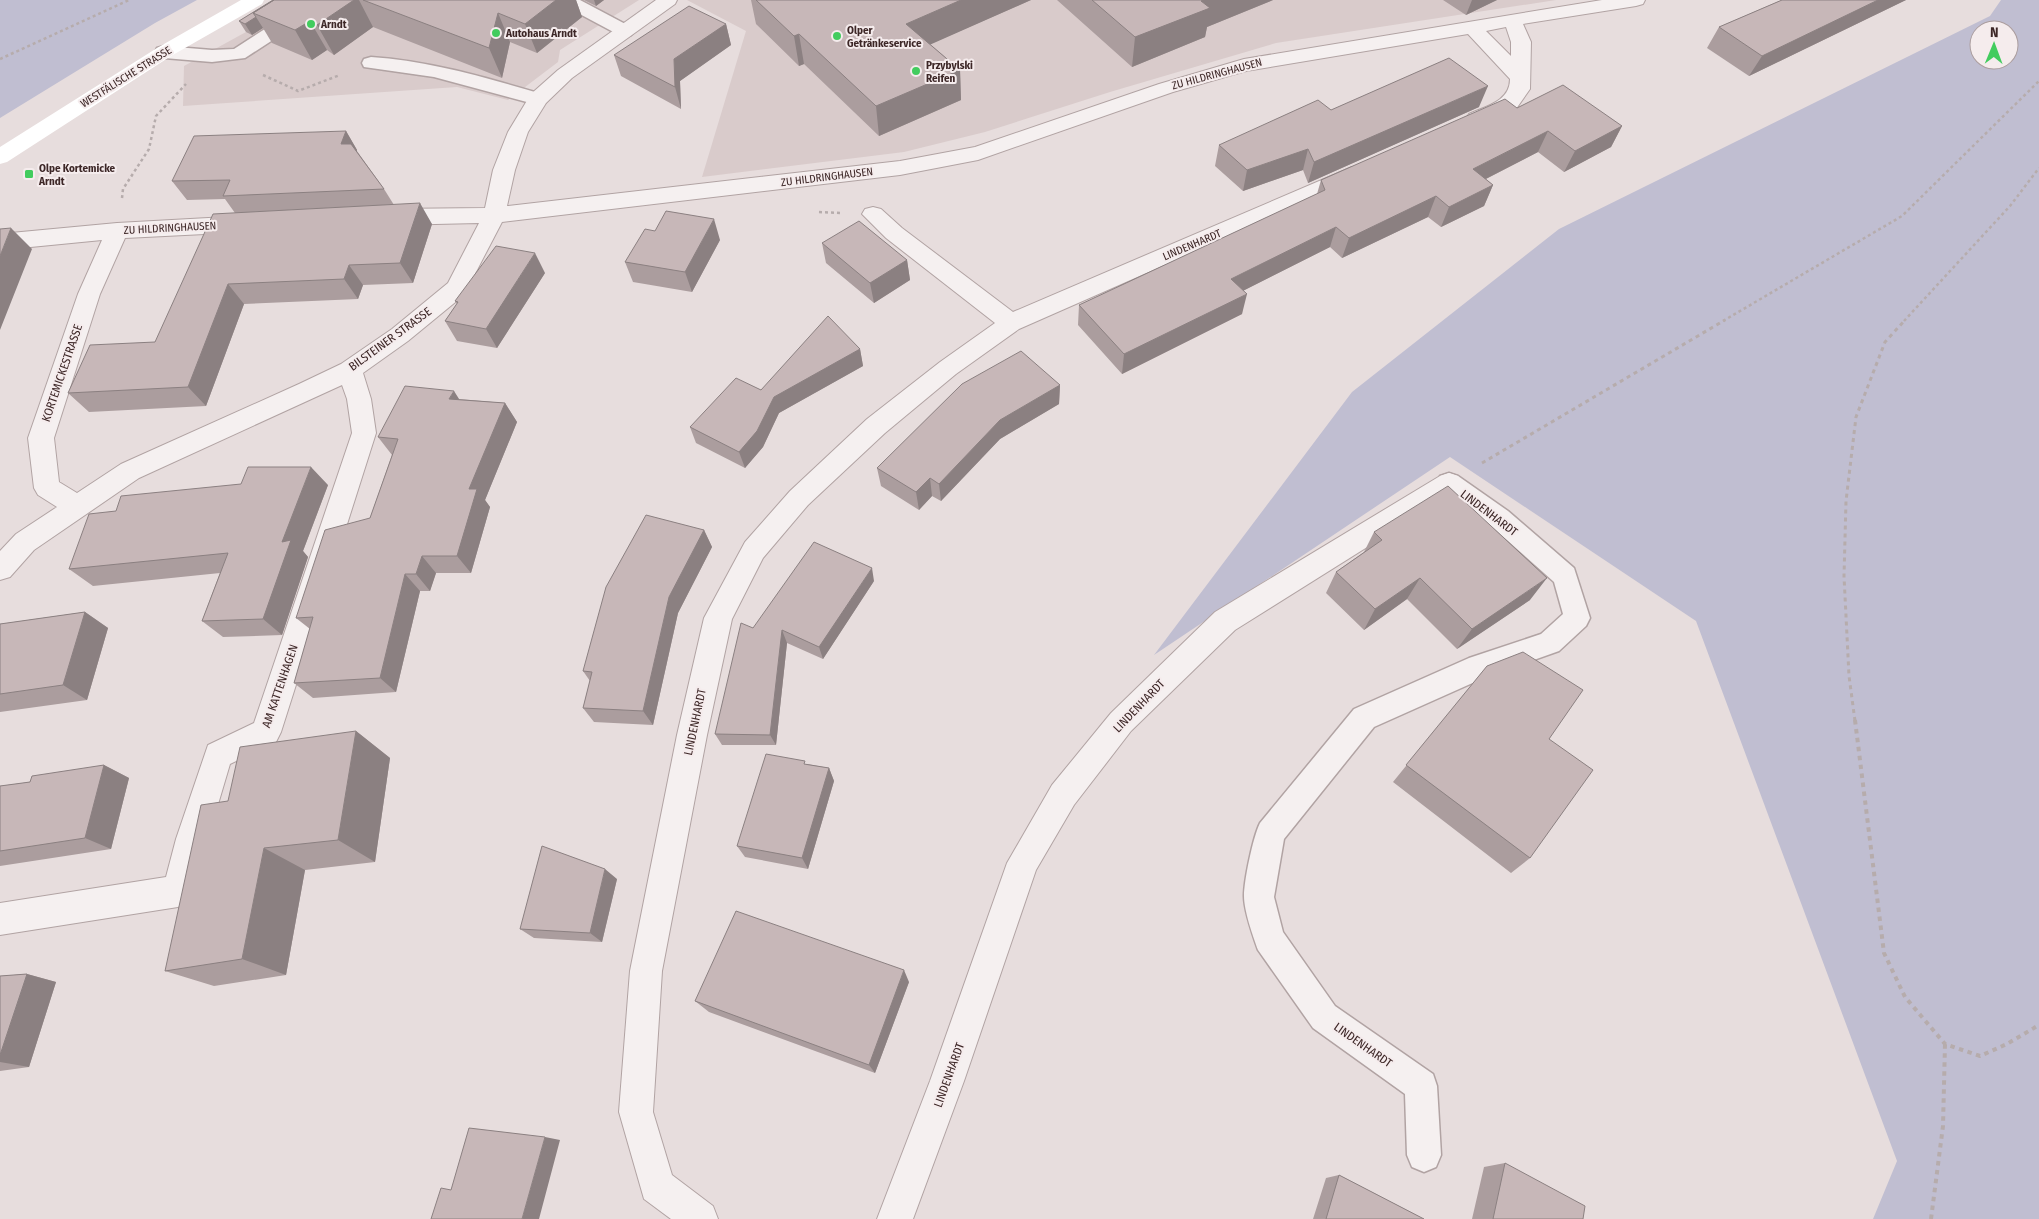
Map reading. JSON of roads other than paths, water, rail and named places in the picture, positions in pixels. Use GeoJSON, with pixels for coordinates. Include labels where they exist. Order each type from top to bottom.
{"type":"FeatureCollection","features":[{"type":"Feature","properties":{"kind":"street","name":"WESTFÄLISCHE STRASSE"},"geometry":{"type":"LineString","coordinates":[[0,157],[164,52],[255,0]]}},
{"type":"Feature","properties":{"kind":"street","name":"BILSTEINER STRASSE"},"geometry":{"type":"LineString","coordinates":[[0,569],[25,542],[130,471],[308,391],[350,370],[400,335],[456,289],[480,245],[494,214],[504,170],[518,132],[538,99],[565,74],[668,0]]}},
{"type":"Feature","properties":{"kind":"street","name":"ZU HILDRINGHAUSEN"},"geometry":{"type":"LineString","coordinates":[[376,218],[494,214],[900,168],[978,153],[1166,88],[1244,65],[1636,0]]}},
{"type":"Feature","properties":{"kind":"street"},"geometry":{"type":"LineString","coordinates":[[1454,128],[1508,104],[1520,89],[1522,42],[1511,20]]}},
{"type":"Feature","properties":{"kind":"street"},"geometry":{"type":"LineString","coordinates":[[1471,26],[1520,77]]}},
{"type":"Feature","properties":{"kind":"street","name":"LINDENHARDT"},"geometry":{"type":"LineString","coordinates":[[700,1219],[657,1186],[636,1112],[646,971],[692,735],[718,618],[754,550],[799,498],[876,426],[948,368],[1010,323],[1374,164]]}},
{"type":"Feature","properties":{"kind":"street"},"geometry":{"type":"LineString","coordinates":[[873,214],[894,233],[1010,323]]}},
{"type":"Feature","properties":{"kind":"street","name":"ZU HILDRINGHAUSEN"},"geometry":{"type":"LineString","coordinates":[[0,242],[117,231],[266,223]]}},
{"type":"Feature","properties":{"kind":"street","name":"KORTEMICKESTRASSE"},"geometry":{"type":"LineString","coordinates":[[77,506],[47,488],[41,438],[89,294],[117,231]]}},
{"type":"Feature","properties":{"kind":"street","name":"AM KATTENHAGEN"},"geometry":{"type":"LineString","coordinates":[[0,919],[178,891],[191,839],[218,755],[266,732],[364,433],[359,399],[350,370]]}},
{"type":"Feature","properties":{"kind":"street","name":"LINDENHARDT"},"geometry":{"type":"LineString","coordinates":[[895,1219],[960,1045],[1023,863],[1062,795],[1121,722],[1225,621],[1449,483]]}},
{"type":"Feature","properties":{"kind":"lane"},"geometry":{"type":"LineString","coordinates":[[164,52],[212,56],[238,54],[322,0]]}},
{"type":"Feature","properties":{"kind":"lane"},"geometry":{"type":"LineString","coordinates":[[567,0],[625,31]]}},
{"type":"Feature","properties":{"kind":"lane"},"geometry":{"type":"LineString","coordinates":[[371,63],[400,64],[468,79],[538,99]]}},
{"type":"Feature","properties":{"kind":"lane","name":"LINDENHARDT"},"geometry":{"type":"LineString","coordinates":[[1424,1154],[1421,1086],[1324,1017],[1269,939],[1258,897],[1270,833],[1364,718],[1479,667],[1550,643],[1576,618],[1565,576],[1499,518],[1449,483]]}},
{"type":"Feature","properties":{"kind":"place","name":"Arndt"},"geometry":{"type":"Point","coordinates":[311,24]}},
{"type":"Feature","properties":{"kind":"place","name":"Autohaus Arndt"},"geometry":{"type":"Point","coordinates":[496,33]}},
{"type":"Feature","properties":{"kind":"place","name":"Olper Getränkeservice"},"geometry":{"type":"Point","coordinates":[837,36]}},
{"type":"Feature","properties":{"kind":"place","name":"Przybylski Reifen"},"geometry":{"type":"Point","coordinates":[916,71]}},
{"type":"Feature","properties":{"kind":"place","name":"Olpe Kortemicke Arndt"},"geometry":{"type":"Point","coordinates":[29,174]}}]}
